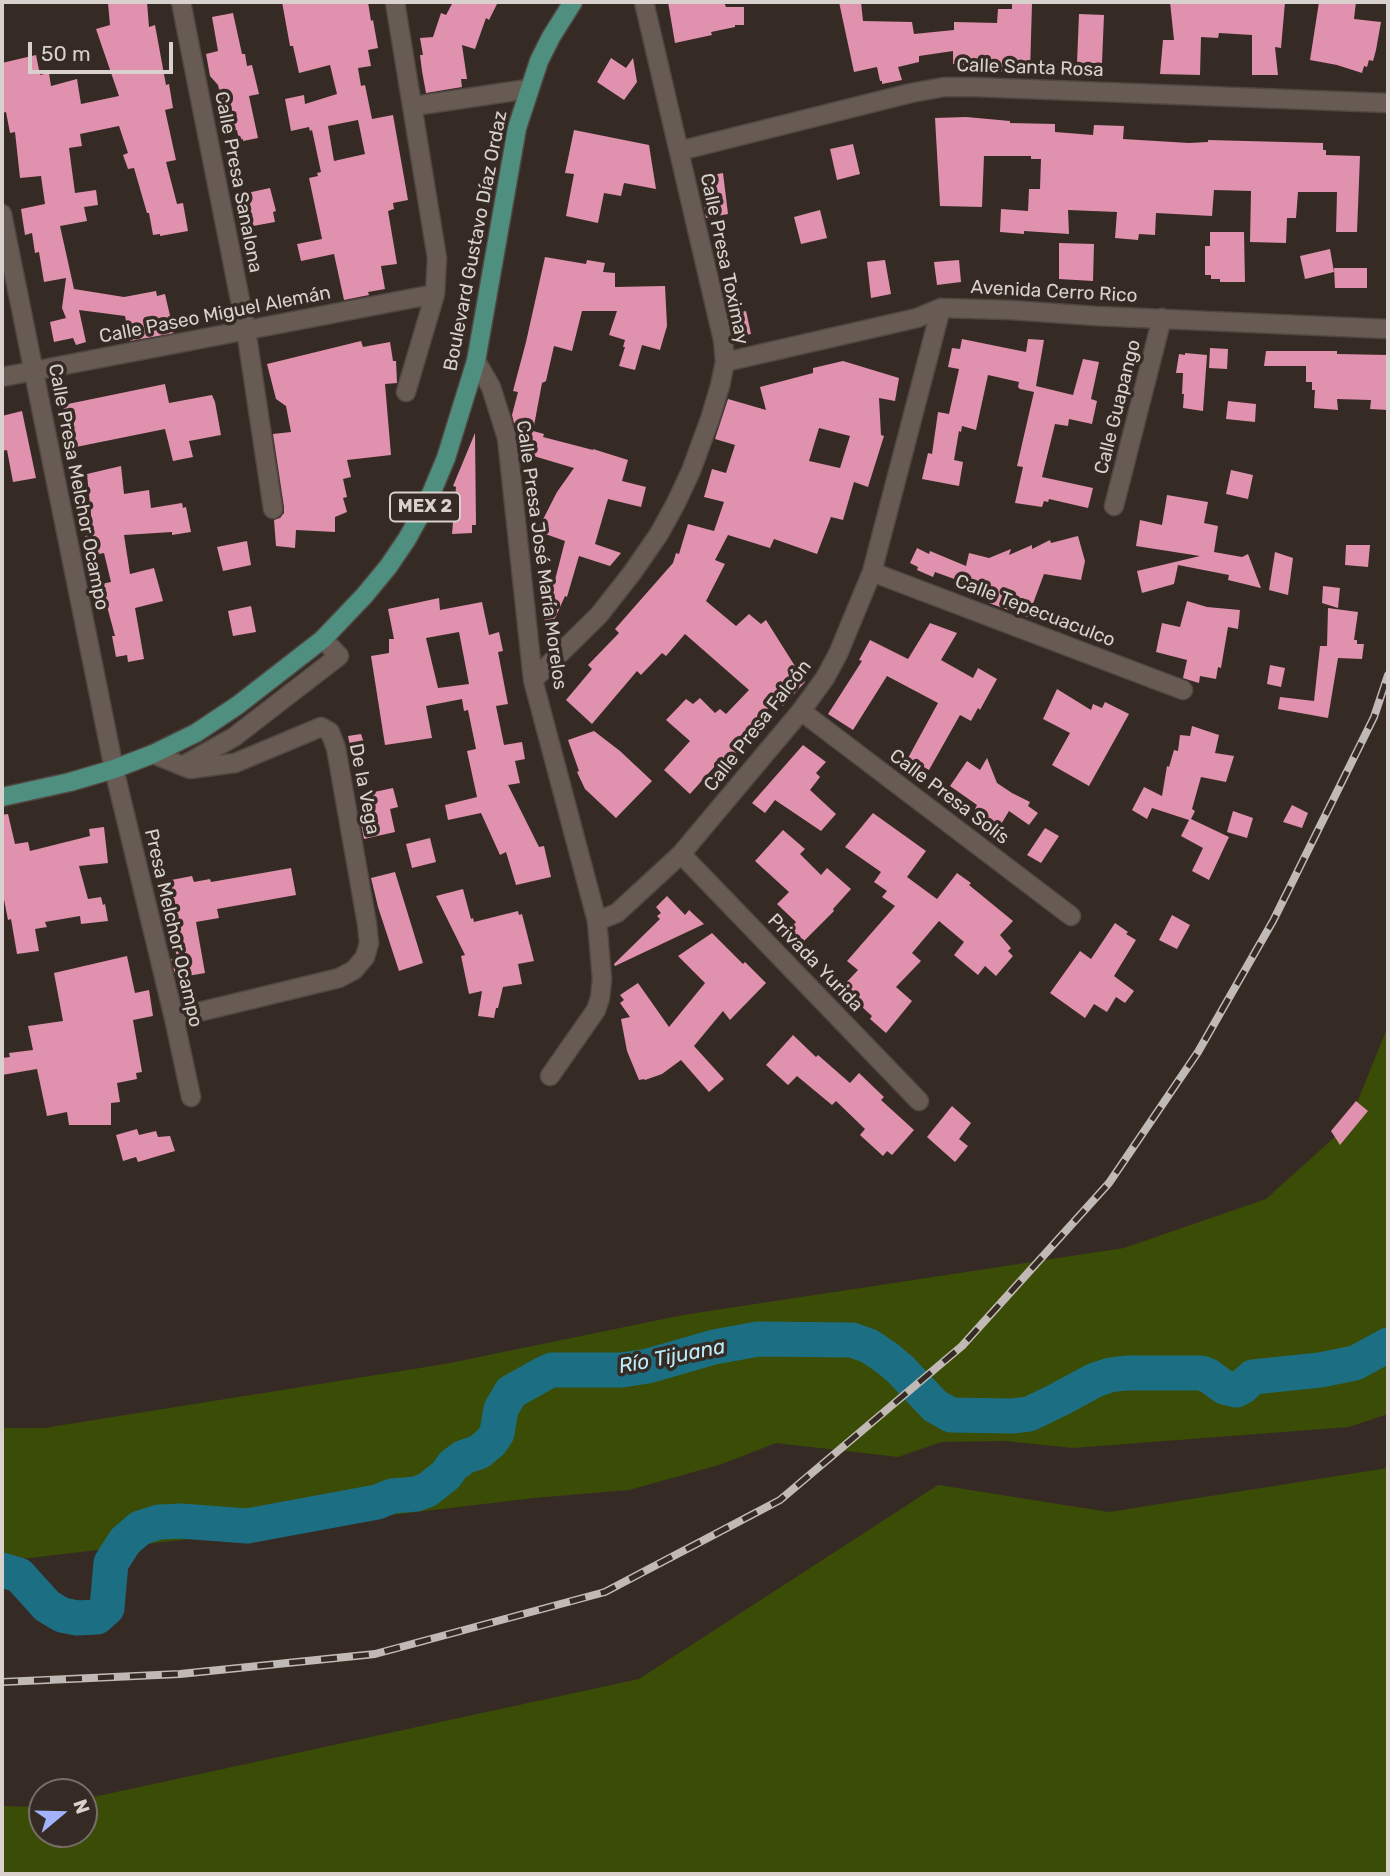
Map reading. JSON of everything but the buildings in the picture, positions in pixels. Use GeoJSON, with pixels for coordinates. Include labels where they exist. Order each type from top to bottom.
{"type":"FeatureCollection","features":[{"type":"Feature","properties":{"kind":"main road","name":"Boulevard Gustavo Díaz Ordaz"},"geometry":{"type":"LineString","coordinates":[[2,797],[114,769],[153,754],[195,733],[238,705],[323,639],[364,596],[407,539],[446,458],[476,361],[517,128],[528,89],[551,37],[573,2]]}},
{"type":"Feature","properties":{"kind":"street","name":"Calle Presa Sanalona"},"geometry":{"type":"LineString","coordinates":[[181,2],[246,330],[273,509]]}},
{"type":"Feature","properties":{"kind":"street"},"geometry":{"type":"LineString","coordinates":[[395,2],[438,258],[435,294],[406,392]]}},
{"type":"Feature","properties":{"kind":"street","name":"Calle Presa Toximay"},"geometry":{"type":"LineString","coordinates":[[533,680],[599,615],[659,534],[691,471],[710,419],[725,362],[723,340],[644,2]]}},
{"type":"Feature","properties":{"kind":"street","name":"Calle Santa Rosa"},"geometry":{"type":"LineString","coordinates":[[679,151],[944,87],[1388,103]]}},
{"type":"Feature","properties":{"kind":"street"},"geometry":{"type":"LineString","coordinates":[[414,106],[528,89]]}},
{"type":"Feature","properties":{"kind":"street","name":"Calle Presa Melchor Ocampo"},"geometry":{"type":"LineString","coordinates":[[2,214],[114,769]]}},
{"type":"Feature","properties":{"kind":"street","name":"Calle Paseo Miguel Alemán"},"geometry":{"type":"LineString","coordinates":[[2,377],[435,294]]}},
{"type":"Feature","properties":{"kind":"street","name":"Avenida Cerro Rico"},"geometry":{"type":"LineString","coordinates":[[725,362],[917,318],[941,308],[1388,329]]}},
{"type":"Feature","properties":{"kind":"street","name":"Calle Presa Falcón"},"geometry":{"type":"LineString","coordinates":[[597,921],[617,913],[681,854],[801,711],[825,678],[838,654],[872,572],[941,308]]}},
{"type":"Feature","properties":{"kind":"street","name":"Calle Guapango"},"geometry":{"type":"LineString","coordinates":[[1114,506],[1162,318]]}},
{"type":"Feature","properties":{"kind":"street","name":"Calle Presa José María Morelos"},"geometry":{"type":"LineString","coordinates":[[476,361],[491,387],[507,438],[533,680],[597,921],[602,979],[600,998],[596,1010],[550,1076]]}},
{"type":"Feature","properties":{"kind":"street","name":"Calle Tepecuaculco"},"geometry":{"type":"LineString","coordinates":[[872,572],[1183,690]]}},
{"type":"Feature","properties":{"kind":"street"},"geometry":{"type":"LineString","coordinates":[[183,766],[234,737],[339,656],[323,639]]}},
{"type":"Feature","properties":{"kind":"street","name":"Calle Presa Solís"},"geometry":{"type":"LineString","coordinates":[[801,711],[1071,916]]}},
{"type":"Feature","properties":{"kind":"street","name":"De la Vega"},"geometry":{"type":"LineString","coordinates":[[153,754],[190,769],[235,763],[321,727],[330,732],[336,748],[369,943],[365,957],[354,970],[339,978],[174,1018]]}},
{"type":"Feature","properties":{"kind":"street","name":"Presa Melchor Ocampo"},"geometry":{"type":"LineString","coordinates":[[114,769],[191,1097]]}},
{"type":"Feature","properties":{"kind":"street","name":"Privada Yurida"},"geometry":{"type":"LineString","coordinates":[[681,854],[919,1101]]}},
{"type":"Feature","properties":{"kind":"green space"},"geometry":{"type":"Polygon","coordinates":[[[1388,1026],[1388,1414],[1349,1427],[1073,1448],[1005,1441],[941,1442],[898,1457],[776,1443],[722,1464],[629,1490],[534,1498],[30,1558],[2,1559],[2,1428],[44,1428],[445,1364],[683,1315],[1124,1248],[1266,1199],[1348,1125],[1388,1026]]]}},
{"type":"Feature","properties":{"kind":"green space"},"geometry":{"type":"Polygon","coordinates":[[[1388,1468],[1388,1874],[2,1874],[2,1806],[28,1807],[28,1848],[98,1848],[98,1796],[639,1679],[938,1485],[1109,1512],[1388,1468]]]}},
{"type":"Feature","properties":{"kind":"waterway","name":"Río Tijuana"},"geometry":{"type":"LineString","coordinates":[[2,1570],[19,1575],[47,1606],[62,1615],[77,1618],[97,1617],[107,1608],[111,1563],[125,1541],[140,1528],[159,1522],[181,1521],[247,1526],[427,1490],[446,1475],[453,1465],[464,1457],[479,1452],[491,1442],[497,1433],[501,1409],[511,1392],[552,1370],[622,1370],[758,1339],[852,1340],[869,1346],[887,1358],[935,1406],[951,1415],[1012,1416],[1029,1414],[1110,1375],[1201,1373],[1224,1387],[1236,1390],[1253,1377],[1320,1370],[1355,1363],[1388,1345]]}},
{"type":"Feature","properties":{"kind":"railway"},"geometry":{"type":"LineString","coordinates":[[2,1682],[180,1674],[375,1654],[605,1592],[780,1500],[962,1346],[1109,1183],[1198,1052],[1273,921],[1374,717],[1388,675]]}}]}
